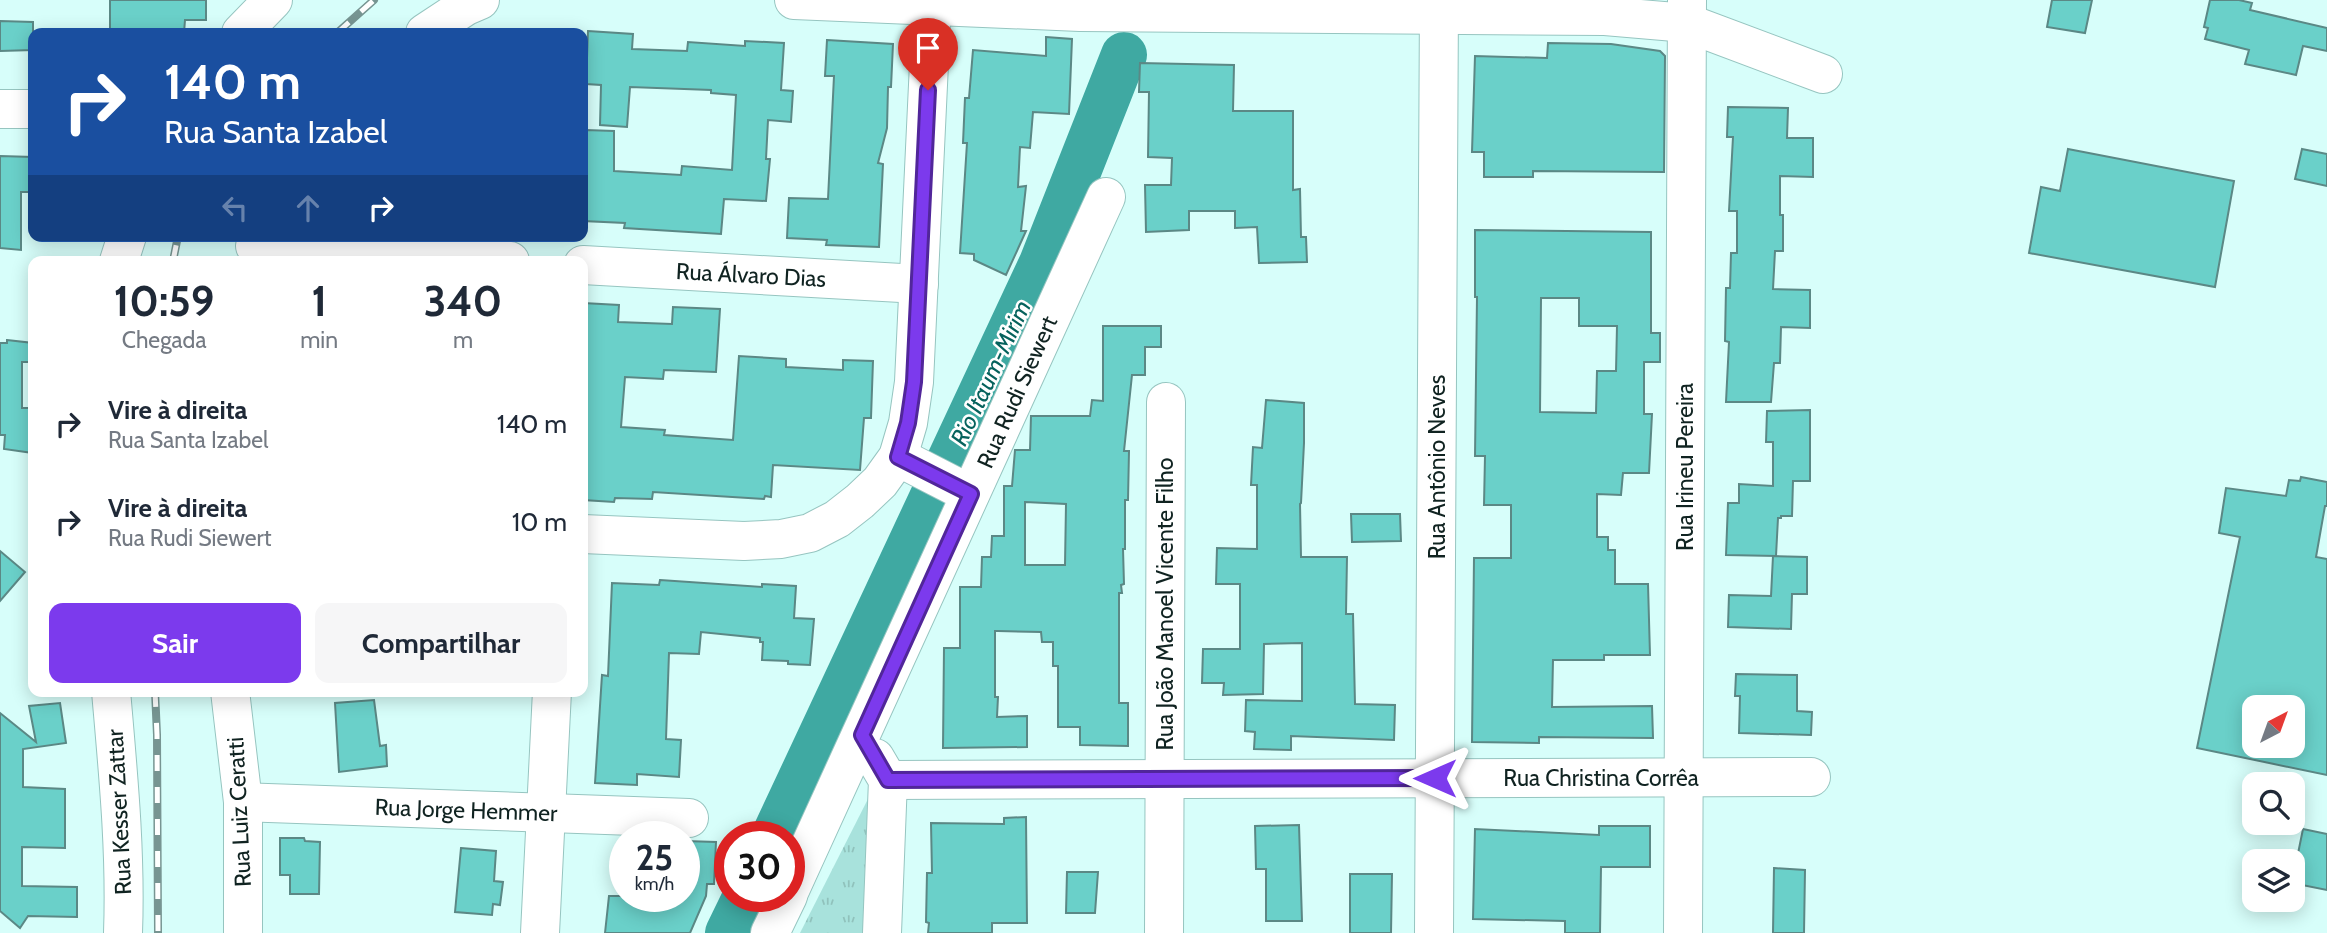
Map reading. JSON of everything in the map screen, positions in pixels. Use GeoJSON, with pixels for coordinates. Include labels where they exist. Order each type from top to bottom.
{"type":"FeatureCollection","features":[{"type":"Feature","properties":{"kind":"street"},"geometry":{"type":"LineString","coordinates":[[247,28],[273,0]]}},
{"type":"Feature","properties":{"kind":"street"},"geometry":{"type":"LineString","coordinates":[[433,28],[480,0]]}},
{"type":"Feature","properties":{"kind":"street"},"geometry":{"type":"LineString","coordinates":[[794,0],[1080,12],[1439,8],[1605,16],[1687,12],[1823,74]]}},
{"type":"Feature","properties":{"kind":"street"},"geometry":{"type":"LineString","coordinates":[[588,534],[744,541],[781,539],[810,533],[836,519],[860,501],[880,482],[898,457],[908,423],[914,382],[932,4]]}},
{"type":"Feature","properties":{"kind":"street","name":"Rua Antônio Neves"},"geometry":{"type":"LineString","coordinates":[[1434,933],[1439,8]]}},
{"type":"Feature","properties":{"kind":"street","name":"Rua Irineu Pereira"},"geometry":{"type":"LineString","coordinates":[[1683,933],[1687,12]]}},
{"type":"Feature","properties":{"kind":"street"},"geometry":{"type":"LineString","coordinates":[[0,109],[28,109]]}},
{"type":"Feature","properties":{"kind":"street","name":"Rua Rudi Siewert"},"geometry":{"type":"LineString","coordinates":[[805,857],[1105,197]]}},
{"type":"Feature","properties":{"kind":"street"},"geometry":{"type":"LineString","coordinates":[[255,248],[412,256]]}},
{"type":"Feature","properties":{"kind":"street","name":"Rua Álvaro Dias"},"geometry":{"type":"LineString","coordinates":[[588,265],[919,284]]}},
{"type":"Feature","properties":{"kind":"street","name":"Rua João Manoel Vicente Filho"},"geometry":{"type":"LineString","coordinates":[[1164,933],[1166,402]]}},
{"type":"Feature","properties":{"kind":"street"},"geometry":{"type":"LineString","coordinates":[[898,457],[971,494]]}},
{"type":"Feature","properties":{"kind":"street","name":"Rua Kesser Zattar"},"geometry":{"type":"LineString","coordinates":[[112,697],[124,835],[123,933]]}},
{"type":"Feature","properties":{"kind":"street","name":"Rua Luiz Ceratti"},"geometry":{"type":"LineString","coordinates":[[231,697],[243,802],[243,933]]}},
{"type":"Feature","properties":{"kind":"street"},"geometry":{"type":"LineString","coordinates":[[540,933],[552,697]]}},
{"type":"Feature","properties":{"kind":"street"},"geometry":{"type":"LineString","coordinates":[[862,735],[888,780],[882,933]]}},
{"type":"Feature","properties":{"kind":"street","name":"Rua Christina Corrêa"},"geometry":{"type":"LineString","coordinates":[[888,780],[1811,777]]}},
{"type":"Feature","properties":{"kind":"street","name":"Rua Jorge Hemmer"},"geometry":{"type":"LineString","coordinates":[[243,802],[689,818]]}},
{"type":"Feature","properties":{"kind":"street","name":"Rua Rudi Siewert"},"geometry":{"type":"LineString","coordinates":[[770,933],[780,912]]}},
{"type":"Feature","properties":{"kind":"green space"},"geometry":{"type":"Polygon","coordinates":[[[870,795],[864,933],[800,933],[870,795]]]}},
{"type":"Feature","properties":{"kind":"building"},"geometry":{"type":"Polygon","coordinates":[[[110,0],[206,0],[206,20],[185,20],[184,28],[110,28],[110,0]]]}},
{"type":"Feature","properties":{"kind":"building"},"geometry":{"type":"Polygon","coordinates":[[[2052,0],[2092,0],[2085,33],[2047,27],[2052,0]]]}},
{"type":"Feature","properties":{"kind":"building"},"geometry":{"type":"Polygon","coordinates":[[[2210,0],[2252,3],[2250,10],[2327,28],[2327,51],[2303,46],[2296,75],[2245,64],[2249,50],[2205,39],[2208,28],[2204,27],[2210,0]]]}},
{"type":"Feature","properties":{"kind":"building"},"geometry":{"type":"Polygon","coordinates":[[[0,21],[33,22],[33,28],[28,28],[28,50],[0,51],[0,21]]]}},
{"type":"Feature","properties":{"kind":"building"},"geometry":{"type":"Polygon","coordinates":[[[588,31],[633,34],[632,49],[687,51],[688,42],[745,46],[745,41],[784,43],[781,90],[793,91],[791,122],[768,120],[766,159],[770,159],[766,201],[724,199],[721,234],[624,228],[625,223],[588,221],[588,130],[614,131],[614,171],[681,175],[682,166],[732,170],[736,95],[711,93],[711,90],[630,87],[627,127],[600,125],[601,85],[588,84],[588,31]]]}},
{"type":"Feature","properties":{"kind":"building"},"geometry":{"type":"Polygon","coordinates":[[[1046,37],[1072,39],[1069,114],[1033,112],[1030,148],[1020,147],[1018,187],[1026,186],[1021,231],[1026,231],[1006,275],[974,260],[974,254],[960,253],[967,143],[963,143],[965,98],[969,98],[973,50],[1046,56],[1046,37]]]}},
{"type":"Feature","properties":{"kind":"building"},"geometry":{"type":"Polygon","coordinates":[[[827,40],[893,44],[887,128],[878,163],[883,164],[879,247],[826,245],[827,240],[787,238],[789,198],[828,199],[834,76],[825,76],[827,40]]]}},
{"type":"Feature","properties":{"kind":"building"},"geometry":{"type":"Polygon","coordinates":[[[1548,43],[1611,44],[1660,51],[1665,56],[1664,172],[1533,171],[1533,177],[1484,177],[1484,152],[1472,152],[1475,56],[1547,58],[1548,43]]]}},
{"type":"Feature","properties":{"kind":"building"},"geometry":{"type":"Polygon","coordinates":[[[1140,63],[1234,65],[1233,111],[1293,111],[1293,190],[1300,189],[1301,237],[1306,237],[1307,262],[1259,263],[1257,227],[1235,228],[1235,211],[1189,211],[1189,230],[1146,232],[1145,185],[1171,185],[1172,158],[1148,157],[1149,92],[1139,92],[1140,63]]]}},
{"type":"Feature","properties":{"kind":"building"},"geometry":{"type":"Polygon","coordinates":[[[1728,107],[1788,108],[1787,138],[1813,138],[1813,177],[1780,176],[1783,251],[1775,251],[1773,289],[1810,290],[1810,328],[1781,327],[1780,363],[1774,363],[1771,402],[1726,402],[1729,342],[1725,341],[1726,288],[1730,288],[1731,253],[1737,253],[1737,211],[1729,211],[1733,137],[1727,137],[1728,107]]]}},
{"type":"Feature","properties":{"kind":"building"},"geometry":{"type":"Polygon","coordinates":[[[2068,149],[2234,181],[2215,287],[2029,253],[2041,187],[2060,191],[2068,149]]]}},
{"type":"Feature","properties":{"kind":"building"},"geometry":{"type":"Polygon","coordinates":[[[2302,149],[2327,154],[2327,186],[2295,179],[2302,149]]]}},
{"type":"Feature","properties":{"kind":"building"},"geometry":{"type":"Polygon","coordinates":[[[0,156],[28,157],[28,192],[21,192],[21,250],[0,248],[0,156]]]}},
{"type":"Feature","properties":{"kind":"building"},"geometry":{"type":"Polygon","coordinates":[[[1475,230],[1651,232],[1651,333],[1660,333],[1660,362],[1644,362],[1644,414],[1652,414],[1649,473],[1623,473],[1621,495],[1597,494],[1597,537],[1608,537],[1608,550],[1615,550],[1615,584],[1648,584],[1650,655],[1604,655],[1604,660],[1553,660],[1552,707],[1652,706],[1653,738],[1539,737],[1539,743],[1472,742],[1474,558],[1511,558],[1511,505],[1484,505],[1485,456],[1475,456],[1475,230]],[[1541,298],[1540,412],[1596,413],[1597,371],[1616,371],[1617,326],[1579,326],[1579,298],[1541,298]]]}},
{"type":"Feature","properties":{"kind":"building"},"geometry":{"type":"Polygon","coordinates":[[[588,303],[619,305],[618,322],[672,324],[673,307],[720,309],[716,372],[664,370],[663,379],[625,377],[621,427],[665,430],[664,435],[733,440],[739,356],[786,359],[786,367],[843,370],[843,360],[873,361],[871,418],[864,418],[860,470],[773,465],[771,497],[765,496],[764,499],[653,492],[652,499],[615,498],[614,502],[588,500],[588,303]]]}},
{"type":"Feature","properties":{"kind":"building"},"geometry":{"type":"Polygon","coordinates":[[[1103,326],[1161,326],[1161,347],[1145,347],[1145,375],[1132,375],[1124,451],[1129,451],[1123,549],[1124,584],[1121,585],[1122,593],[1119,593],[1119,703],[1128,703],[1128,746],[1080,745],[1080,727],[1058,727],[1058,666],[1053,666],[1053,642],[1042,642],[1041,632],[995,631],[997,717],[1027,716],[1027,747],[943,748],[944,648],[960,648],[960,587],[981,587],[982,557],[991,557],[992,536],[1004,536],[1004,486],[1012,486],[1015,450],[1030,450],[1031,416],[1090,416],[1092,400],[1103,401],[1103,326]],[[1025,502],[1025,565],[1065,565],[1066,504],[1025,502]]]}},
{"type":"Feature","properties":{"kind":"building"},"geometry":{"type":"Polygon","coordinates":[[[7,340],[28,342],[28,362],[22,362],[22,408],[28,408],[28,452],[4,449],[5,435],[0,435],[0,343],[7,343],[7,340]]]}},
{"type":"Feature","properties":{"kind":"building"},"geometry":{"type":"Polygon","coordinates":[[[1266,400],[1304,403],[1301,557],[1347,557],[1346,614],[1353,614],[1355,704],[1395,705],[1394,740],[1291,736],[1291,750],[1254,749],[1255,732],[1245,731],[1246,700],[1302,701],[1302,643],[1264,644],[1263,694],[1223,695],[1224,683],[1202,683],[1203,649],[1240,649],[1240,584],[1216,584],[1217,548],[1257,549],[1257,485],[1251,485],[1253,447],[1262,448],[1266,400]]]}},
{"type":"Feature","properties":{"kind":"building"},"geometry":{"type":"Polygon","coordinates":[[[1810,410],[1810,481],[1793,481],[1792,516],[1778,518],[1776,556],[1726,555],[1728,503],[1739,503],[1739,484],[1773,486],[1773,442],[1766,442],[1767,411],[1810,410]]]}},
{"type":"Feature","properties":{"kind":"building"},"geometry":{"type":"Polygon","coordinates":[[[2301,477],[2327,482],[2327,506],[2316,557],[2327,559],[2327,775],[2245,758],[2305,758],[2305,695],[2242,695],[2242,757],[2197,748],[2240,537],[2219,533],[2226,488],[2286,496],[2289,480],[2300,481],[2301,477]]]}},
{"type":"Feature","properties":{"kind":"building"},"geometry":{"type":"Polygon","coordinates":[[[1351,514],[1400,514],[1401,541],[1352,542],[1351,514]]]}},
{"type":"Feature","properties":{"kind":"building"},"geometry":{"type":"Polygon","coordinates":[[[0,551],[25,572],[0,601],[0,551]]]}},
{"type":"Feature","properties":{"kind":"building"},"geometry":{"type":"Polygon","coordinates":[[[1773,556],[1807,557],[1807,594],[1792,594],[1791,629],[1728,627],[1729,595],[1771,596],[1773,556]]]}},
{"type":"Feature","properties":{"kind":"building"},"geometry":{"type":"Polygon","coordinates":[[[660,580],[762,587],[762,584],[796,586],[794,618],[814,619],[810,665],[762,660],[763,642],[760,642],[760,638],[701,632],[699,654],[669,653],[666,739],[681,740],[679,777],[637,774],[637,785],[595,783],[602,675],[608,676],[612,583],[659,585],[660,580]]]}},
{"type":"Feature","properties":{"kind":"building"},"geometry":{"type":"Polygon","coordinates":[[[1736,674],[1797,675],[1797,711],[1812,712],[1811,735],[1739,733],[1740,696],[1735,696],[1736,674]]]}},
{"type":"Feature","properties":{"kind":"building"},"geometry":{"type":"Polygon","coordinates":[[[374,700],[380,746],[386,745],[387,766],[339,772],[335,703],[374,700]]]}},
{"type":"Feature","properties":{"kind":"building"},"geometry":{"type":"Polygon","coordinates":[[[60,703],[66,743],[23,749],[23,787],[65,789],[65,848],[22,847],[22,886],[77,887],[77,917],[28,916],[20,928],[0,911],[0,713],[36,742],[29,706],[60,703]]]}},
{"type":"Feature","properties":{"kind":"building"},"geometry":{"type":"Polygon","coordinates":[[[1026,817],[1027,923],[992,923],[992,933],[928,933],[927,873],[932,873],[931,823],[1004,824],[1004,818],[1026,817]]]}},
{"type":"Feature","properties":{"kind":"building"},"geometry":{"type":"Polygon","coordinates":[[[1299,825],[1302,921],[1266,921],[1266,869],[1256,869],[1255,826],[1299,825]]]}},
{"type":"Feature","properties":{"kind":"building"},"geometry":{"type":"Polygon","coordinates":[[[1599,826],[1650,826],[1650,867],[1601,867],[1600,933],[1565,933],[1565,921],[1473,919],[1475,829],[1599,835],[1599,826]]]}},
{"type":"Feature","properties":{"kind":"building"},"geometry":{"type":"Polygon","coordinates":[[[2305,829],[2327,834],[2327,890],[2305,886],[2305,849],[2299,849],[2305,829]]]}},
{"type":"Feature","properties":{"kind":"building"},"geometry":{"type":"Polygon","coordinates":[[[280,838],[304,838],[305,841],[320,842],[319,894],[290,894],[290,875],[280,875],[280,838]]]}},
{"type":"Feature","properties":{"kind":"building"},"geometry":{"type":"Polygon","coordinates":[[[700,841],[714,842],[714,884],[707,884],[706,896],[700,910],[700,841]]]}},
{"type":"Feature","properties":{"kind":"building"},"geometry":{"type":"Polygon","coordinates":[[[461,848],[496,851],[494,881],[503,882],[500,905],[493,904],[492,915],[455,912],[461,848]]]}},
{"type":"Feature","properties":{"kind":"building"},"geometry":{"type":"Polygon","coordinates":[[[1774,868],[1805,870],[1804,933],[1773,933],[1774,868]]]}},
{"type":"Feature","properties":{"kind":"building"},"geometry":{"type":"Polygon","coordinates":[[[1067,872],[1098,872],[1095,913],[1066,913],[1067,872]]]}},
{"type":"Feature","properties":{"kind":"building"},"geometry":{"type":"Polygon","coordinates":[[[1350,874],[1392,874],[1391,933],[1350,933],[1350,874]]]}},
{"type":"Feature","properties":{"kind":"building"},"geometry":{"type":"Polygon","coordinates":[[[609,896],[609,912],[699,912],[690,933],[605,933],[609,896]]]}},
{"type":"Feature","properties":{"kind":"waterway","name":"Rio Itaum-Mirim"},"geometry":{"type":"LineString","coordinates":[[781,821],[1042,263],[1124,55]]}},
{"type":"Feature","properties":{"kind":"waterway","name":"Rio Itaum-Mirim"},"geometry":{"type":"LineString","coordinates":[[728,933],[738,912]]}},
{"type":"Feature","properties":{"kind":"railway"},"geometry":{"type":"LineString","coordinates":[[343,28],[374,0]]}},
{"type":"Feature","properties":{"kind":"railway"},"geometry":{"type":"LineString","coordinates":[[174,256],[177,242]]}},
{"type":"Feature","properties":{"kind":"railway"},"geometry":{"type":"LineString","coordinates":[[155,697],[158,933]]}},
{"type":"Feature","properties":{"kind":"route"},"geometry":{"type":"LineString","coordinates":[[928,90],[914,382],[908,423],[898,457],[971,494],[862,735],[888,780],[1435,778]]}}]}
